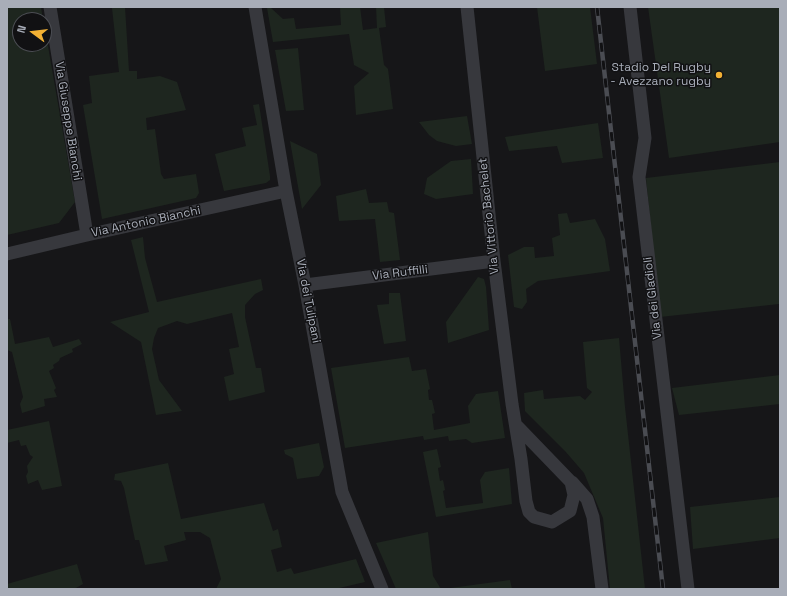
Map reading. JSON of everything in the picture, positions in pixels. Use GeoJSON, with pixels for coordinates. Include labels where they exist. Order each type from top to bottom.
{"type":"FeatureCollection","features":[{"type":"Feature","properties":{"kind":"street","name":"Via Giuseppe Bianchi"},"geometry":{"type":"LineString","coordinates":[[50,7],[87,235]]}},
{"type":"Feature","properties":{"kind":"street","name":"Via dei Tulipani"},"geometry":{"type":"LineString","coordinates":[[255,7],[286,191],[305,285],[342,492],[382,589]]}},
{"type":"Feature","properties":{"kind":"street","name":"Via Vittorio Bachelet"},"geometry":{"type":"LineString","coordinates":[[467,7],[494,261],[528,512],[534,517],[552,522],[570,511],[574,495],[571,482]]}},
{"type":"Feature","properties":{"kind":"street","name":"Via dei Gladioli"},"geometry":{"type":"LineString","coordinates":[[630,7],[645,138],[639,177],[688,589]]}},
{"type":"Feature","properties":{"kind":"street","name":"Via Antonio Bianchi"},"geometry":{"type":"LineString","coordinates":[[7,254],[286,191]]}},
{"type":"Feature","properties":{"kind":"street","name":"Via Ruffilli"},"geometry":{"type":"LineString","coordinates":[[305,285],[494,261]]}},
{"type":"Feature","properties":{"kind":"street"},"geometry":{"type":"LineString","coordinates":[[516,425],[587,499],[593,517],[602,589]]}},
{"type":"Feature","properties":{"kind":"shaded area"},"geometry":{"type":"Polygon","coordinates":[[[7,7],[41,7],[42,12],[12,12],[12,52],[49,52],[75,202],[59,223],[7,235],[7,7]]]}},
{"type":"Feature","properties":{"kind":"shaded area"},"geometry":{"type":"Polygon","coordinates":[[[110,7],[125,7],[129,71],[137,71],[137,79],[160,76],[177,82],[186,110],[146,118],[147,130],[155,129],[161,174],[164,179],[196,174],[199,193],[196,198],[102,219],[83,105],[92,103],[89,76],[119,72],[112,8],[110,7]]]}},
{"type":"Feature","properties":{"kind":"shaded area"},"geometry":{"type":"Polygon","coordinates":[[[360,7],[363,30],[377,28],[376,7],[384,7],[386,27],[379,28],[384,65],[388,69],[393,109],[356,115],[354,86],[369,73],[354,65],[349,34],[273,42],[267,8],[271,8],[283,19],[294,18],[296,29],[341,25],[340,8],[360,7]]]}},
{"type":"Feature","properties":{"kind":"shaded area"},"geometry":{"type":"Polygon","coordinates":[[[537,7],[590,7],[597,64],[545,71],[537,7]]]}},
{"type":"Feature","properties":{"kind":"shaded area","name":"Stadio Del Rugby - Avezzano rugby"},"geometry":{"type":"Polygon","coordinates":[[[648,7],[780,7],[780,142],[669,158],[648,7]]]}},
{"type":"Feature","properties":{"kind":"shaded area"},"geometry":{"type":"Polygon","coordinates":[[[298,48],[304,110],[286,111],[275,50],[298,48]]]}},
{"type":"Feature","properties":{"kind":"shaded area"},"geometry":{"type":"Polygon","coordinates":[[[259,104],[270,180],[266,183],[224,191],[215,154],[246,146],[242,128],[257,125],[253,105],[259,104]]]}},
{"type":"Feature","properties":{"kind":"shaded area"},"geometry":{"type":"Polygon","coordinates":[[[467,116],[472,144],[456,146],[437,141],[429,135],[419,122],[467,116]]]}},
{"type":"Feature","properties":{"kind":"shaded area"},"geometry":{"type":"Polygon","coordinates":[[[598,123],[603,158],[562,163],[557,146],[509,151],[505,137],[598,123]]]}},
{"type":"Feature","properties":{"kind":"shaded area"},"geometry":{"type":"Polygon","coordinates":[[[290,141],[317,154],[321,185],[302,209],[290,141]]]}},
{"type":"Feature","properties":{"kind":"shaded area"},"geometry":{"type":"Polygon","coordinates":[[[471,159],[473,194],[436,199],[424,194],[427,178],[451,161],[471,159]]]}},
{"type":"Feature","properties":{"kind":"shaded area"},"geometry":{"type":"Polygon","coordinates":[[[780,162],[780,307],[779,304],[660,317],[646,178],[780,162]]]}},
{"type":"Feature","properties":{"kind":"shaded area"},"geometry":{"type":"Polygon","coordinates":[[[366,189],[369,203],[387,202],[389,212],[394,213],[400,260],[380,262],[375,219],[339,221],[336,196],[366,189]]]}},
{"type":"Feature","properties":{"kind":"shaded area"},"geometry":{"type":"Polygon","coordinates":[[[567,213],[570,223],[595,219],[605,239],[610,271],[538,281],[526,289],[527,302],[522,309],[514,307],[508,255],[524,247],[534,247],[535,258],[554,256],[552,238],[560,235],[558,214],[567,213]]]}},
{"type":"Feature","properties":{"kind":"shaded area"},"geometry":{"type":"Polygon","coordinates":[[[143,237],[145,258],[157,302],[261,279],[263,290],[255,294],[245,305],[245,317],[256,368],[261,368],[265,392],[229,401],[224,377],[234,374],[229,349],[239,347],[232,313],[187,324],[177,321],[158,328],[152,349],[159,380],[182,411],[156,415],[141,342],[110,322],[149,312],[131,240],[143,237]]]}},
{"type":"Feature","properties":{"kind":"shaded area"},"geometry":{"type":"Polygon","coordinates":[[[478,277],[484,279],[486,287],[489,330],[448,343],[446,322],[478,277]]]}},
{"type":"Feature","properties":{"kind":"shaded area"},"geometry":{"type":"Polygon","coordinates":[[[389,293],[400,293],[406,341],[384,344],[377,305],[389,304],[389,293]]]}},
{"type":"Feature","properties":{"kind":"shaded area"},"geometry":{"type":"Polygon","coordinates":[[[7,319],[10,319],[15,344],[49,337],[53,347],[79,339],[82,344],[72,349],[73,352],[60,358],[59,361],[53,365],[54,368],[49,371],[56,388],[54,390],[57,397],[44,399],[45,406],[22,413],[20,404],[23,397],[12,352],[7,350],[7,319]]]}},
{"type":"Feature","properties":{"kind":"shaded area"},"geometry":{"type":"Polygon","coordinates":[[[619,338],[645,589],[610,589],[603,518],[584,473],[565,451],[525,411],[524,393],[543,390],[544,399],[580,396],[585,400],[592,392],[587,388],[583,342],[619,338]]]}},
{"type":"Feature","properties":{"kind":"shaded area"},"geometry":{"type":"Polygon","coordinates":[[[409,357],[412,371],[426,369],[430,389],[428,390],[429,400],[432,400],[435,413],[432,414],[434,430],[470,423],[468,406],[476,394],[498,391],[505,438],[472,443],[466,439],[449,441],[448,436],[424,440],[423,436],[345,448],[331,368],[409,357]]]}},
{"type":"Feature","properties":{"kind":"shaded area"},"geometry":{"type":"Polygon","coordinates":[[[780,375],[780,404],[679,415],[672,388],[780,375]]]}},
{"type":"Feature","properties":{"kind":"shaded area"},"geometry":{"type":"Polygon","coordinates":[[[49,421],[62,486],[42,490],[38,480],[28,484],[26,476],[28,472],[27,466],[33,457],[30,455],[26,445],[21,446],[19,440],[7,443],[7,430],[49,421]]]}},
{"type":"Feature","properties":{"kind":"shaded area"},"geometry":{"type":"Polygon","coordinates":[[[319,443],[324,467],[319,476],[297,479],[293,458],[285,454],[284,450],[319,443]]]}},
{"type":"Feature","properties":{"kind":"shaded area"},"geometry":{"type":"Polygon","coordinates":[[[437,449],[441,467],[438,468],[440,481],[443,480],[445,490],[443,491],[446,508],[483,503],[480,480],[485,472],[509,468],[512,504],[436,517],[423,452],[437,449]]]}},
{"type":"Feature","properties":{"kind":"shaded area"},"geometry":{"type":"Polygon","coordinates":[[[168,463],[181,519],[264,503],[273,531],[278,529],[282,547],[271,550],[277,572],[291,568],[294,574],[356,559],[365,582],[335,589],[216,589],[221,579],[210,538],[200,532],[184,532],[186,540],[164,546],[168,561],[145,565],[139,540],[135,540],[124,488],[121,481],[114,480],[115,474],[168,463]]]}},
{"type":"Feature","properties":{"kind":"shaded area"},"geometry":{"type":"Polygon","coordinates":[[[780,497],[780,538],[693,549],[690,507],[780,497]]]}},
{"type":"Feature","properties":{"kind":"shaded area"},"geometry":{"type":"Polygon","coordinates":[[[428,532],[433,576],[441,589],[396,589],[376,543],[428,532]]]}},
{"type":"Feature","properties":{"kind":"shaded area"},"geometry":{"type":"Polygon","coordinates":[[[77,564],[83,584],[74,589],[7,589],[7,584],[77,564]]]}},
{"type":"Feature","properties":{"kind":"shaded area"},"geometry":{"type":"Polygon","coordinates":[[[510,580],[512,589],[443,589],[510,580]]]}},
{"type":"Feature","properties":{"kind":"railway"},"geometry":{"type":"LineString","coordinates":[[597,7],[663,589]]}},
{"type":"Feature","properties":{"kind":"place","name":"Stadio Del Rugby - Avezzano rugby"},"geometry":{"type":"Point","coordinates":[719,75]}}]}
